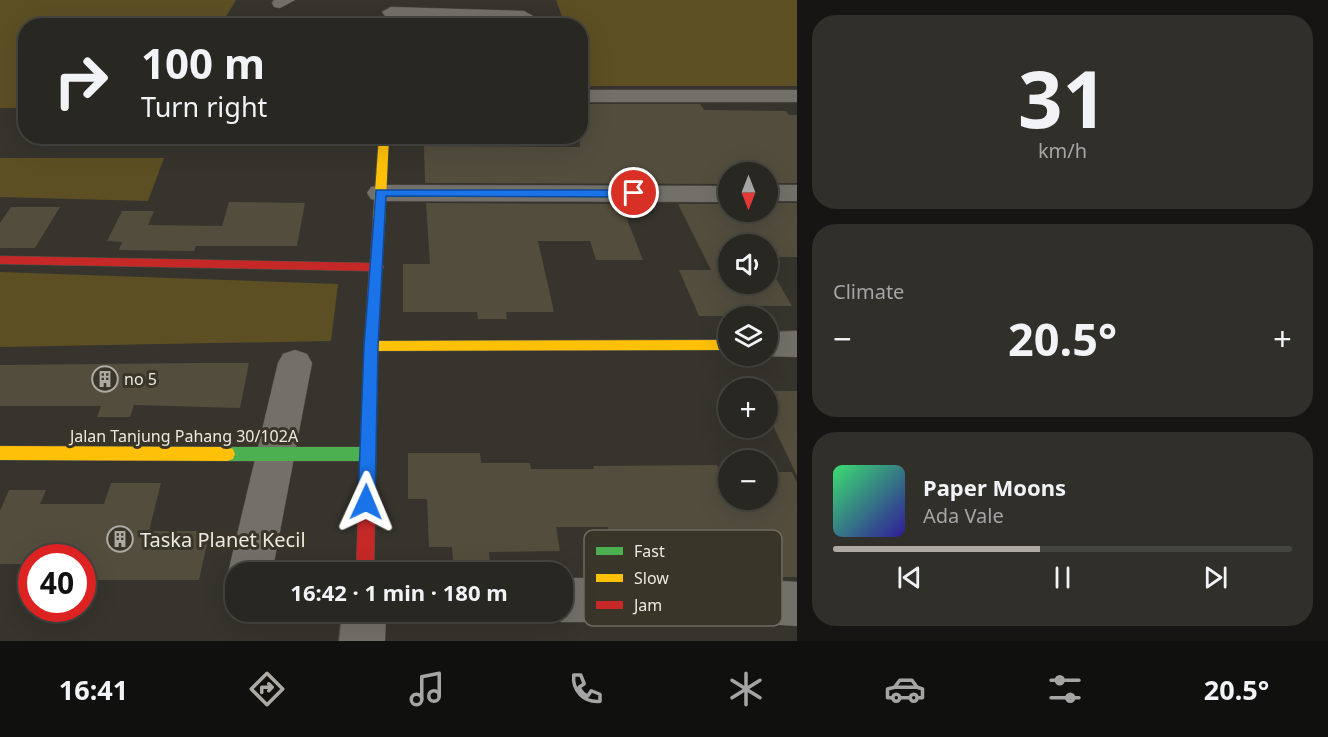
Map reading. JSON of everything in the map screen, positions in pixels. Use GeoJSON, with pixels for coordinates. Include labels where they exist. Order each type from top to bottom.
{"type":"FeatureCollection","features":[{"type":"Feature","properties":{"kind":"street"},"geometry":{"type":"LineString","coordinates":[[391,12],[524,16]]}},
{"type":"Feature","properties":{"kind":"street"},"geometry":{"type":"LineString","coordinates":[[588,96],[797,96]]}},
{"type":"Feature","properties":{"kind":"street"},"geometry":{"type":"LineString","coordinates":[[365,562],[371,346],[378,267],[383,144]]}},
{"type":"Feature","properties":{"kind":"street"},"geometry":{"type":"LineString","coordinates":[[380,193],[718,194]]}},
{"type":"Feature","properties":{"kind":"street"},"geometry":{"type":"LineString","coordinates":[[778,193],[797,193]]}},
{"type":"Feature","properties":{"kind":"street"},"geometry":{"type":"LineString","coordinates":[[0,260],[378,267]]}},
{"type":"Feature","properties":{"kind":"street"},"geometry":{"type":"LineString","coordinates":[[778,345],[797,344]]}},
{"type":"Feature","properties":{"kind":"street"},"geometry":{"type":"LineString","coordinates":[[371,346],[718,345]]}},
{"type":"Feature","properties":{"kind":"street"},"geometry":{"type":"LineString","coordinates":[[252,562],[295,363]]}},
{"type":"Feature","properties":{"kind":"street","name":"Jalan Tanjung Pahang 30/102A"},"geometry":{"type":"LineString","coordinates":[[0,453],[367,454]]}},
{"type":"Feature","properties":{"kind":"street"},"geometry":{"type":"LineString","coordinates":[[782,603],[797,604]]}},
{"type":"Feature","properties":{"kind":"street"},"geometry":{"type":"LineString","coordinates":[[362,641],[363,622]]}},
{"type":"Feature","properties":{"kind":"shaded area"},"geometry":{"type":"Polygon","coordinates":[[[0,0],[236,0],[225,18],[18,18],[18,108],[0,108],[0,0]]]}},
{"type":"Feature","properties":{"kind":"shaded area"},"geometry":{"type":"Polygon","coordinates":[[[556,0],[797,0],[797,86],[588,86],[588,18],[563,18],[556,0]]]}},
{"type":"Feature","properties":{"kind":"shaded area"},"geometry":{"type":"Polygon","coordinates":[[[0,158],[164,158],[148,201],[0,197],[0,158]]]}},
{"type":"Feature","properties":{"kind":"shaded area"},"geometry":{"type":"Polygon","coordinates":[[[0,272],[338,284],[331,341],[0,347],[0,272]]]}},
{"type":"Feature","properties":{"kind":"building"},"geometry":{"type":"Polygon","coordinates":[[[588,104],[700,104],[704,110],[786,111],[789,115],[797,115],[797,183],[778,183],[778,162],[718,162],[718,184],[425,183],[424,146],[580,147],[580,144],[588,144],[588,104]]]}},
{"type":"Feature","properties":{"kind":"building"},"geometry":{"type":"Polygon","coordinates":[[[229,202],[305,203],[297,246],[196,246],[194,251],[119,250],[122,242],[107,241],[122,211],[154,211],[148,225],[222,226],[229,202]]]}},
{"type":"Feature","properties":{"kind":"building"},"geometry":{"type":"Polygon","coordinates":[[[426,203],[621,204],[643,260],[596,260],[590,241],[538,241],[554,312],[506,312],[507,319],[478,319],[477,312],[403,312],[403,264],[430,264],[426,203]]]}},
{"type":"Feature","properties":{"kind":"building"},"geometry":{"type":"Polygon","coordinates":[[[778,203],[797,203],[797,257],[778,257],[778,234],[718,234],[718,294],[778,294],[778,282],[792,306],[718,306],[718,316],[699,316],[679,270],[711,270],[678,204],[718,204],[718,222],[778,222],[778,203]]]}},
{"type":"Feature","properties":{"kind":"building"},"geometry":{"type":"Polygon","coordinates":[[[11,207],[60,207],[35,248],[0,248],[0,223],[11,207]]]}},
{"type":"Feature","properties":{"kind":"building"},"geometry":{"type":"Polygon","coordinates":[[[249,363],[240,408],[134,405],[130,417],[97,417],[101,406],[0,406],[0,365],[249,363]]]}},
{"type":"Feature","properties":{"kind":"building"},"geometry":{"type":"Polygon","coordinates":[[[778,391],[797,391],[797,476],[778,436],[778,391]]]}},
{"type":"Feature","properties":{"kind":"building"},"geometry":{"type":"Polygon","coordinates":[[[408,453],[480,453],[481,463],[530,463],[531,469],[717,465],[718,510],[778,510],[778,472],[792,472],[797,482],[797,577],[782,577],[782,530],[608,530],[608,527],[556,527],[560,551],[489,552],[490,562],[453,562],[452,547],[429,547],[427,499],[408,499],[408,453]]]}},
{"type":"Feature","properties":{"kind":"building"},"geometry":{"type":"Polygon","coordinates":[[[111,483],[161,483],[149,531],[210,531],[199,580],[96,580],[96,544],[18,544],[18,564],[0,564],[0,511],[9,490],[46,490],[40,504],[104,504],[111,483]]]}},
{"type":"Feature","properties":{"kind":"traffic: fast"},"geometry":{"type":"LineString","coordinates":[[227,454],[367,454]]}},
{"type":"Feature","properties":{"kind":"traffic: slow"},"geometry":{"type":"LineString","coordinates":[[379,220],[384,144]]}},
{"type":"Feature","properties":{"kind":"traffic: slow"},"geometry":{"type":"LineString","coordinates":[[371,346],[718,345]]}},
{"type":"Feature","properties":{"kind":"traffic: slow"},"geometry":{"type":"LineString","coordinates":[[0,453],[227,454]]}},
{"type":"Feature","properties":{"kind":"traffic: jam"},"geometry":{"type":"LineString","coordinates":[[365,562],[371,346],[379,220]]}},
{"type":"Feature","properties":{"kind":"traffic: jam"},"geometry":{"type":"LineString","coordinates":[[0,260],[378,267]]}},
{"type":"Feature","properties":{"kind":"place","name":"no 5"},"geometry":{"type":"Point","coordinates":[105,379]}},
{"type":"Feature","properties":{"kind":"place","name":"Taska Planet Kecil"},"geometry":{"type":"Point","coordinates":[120,539]}},
{"type":"Feature","properties":{"kind":"route"},"geometry":{"type":"LineString","coordinates":[[366,502],[371,346],[378,267],[380,193],[634,193]]}}]}
